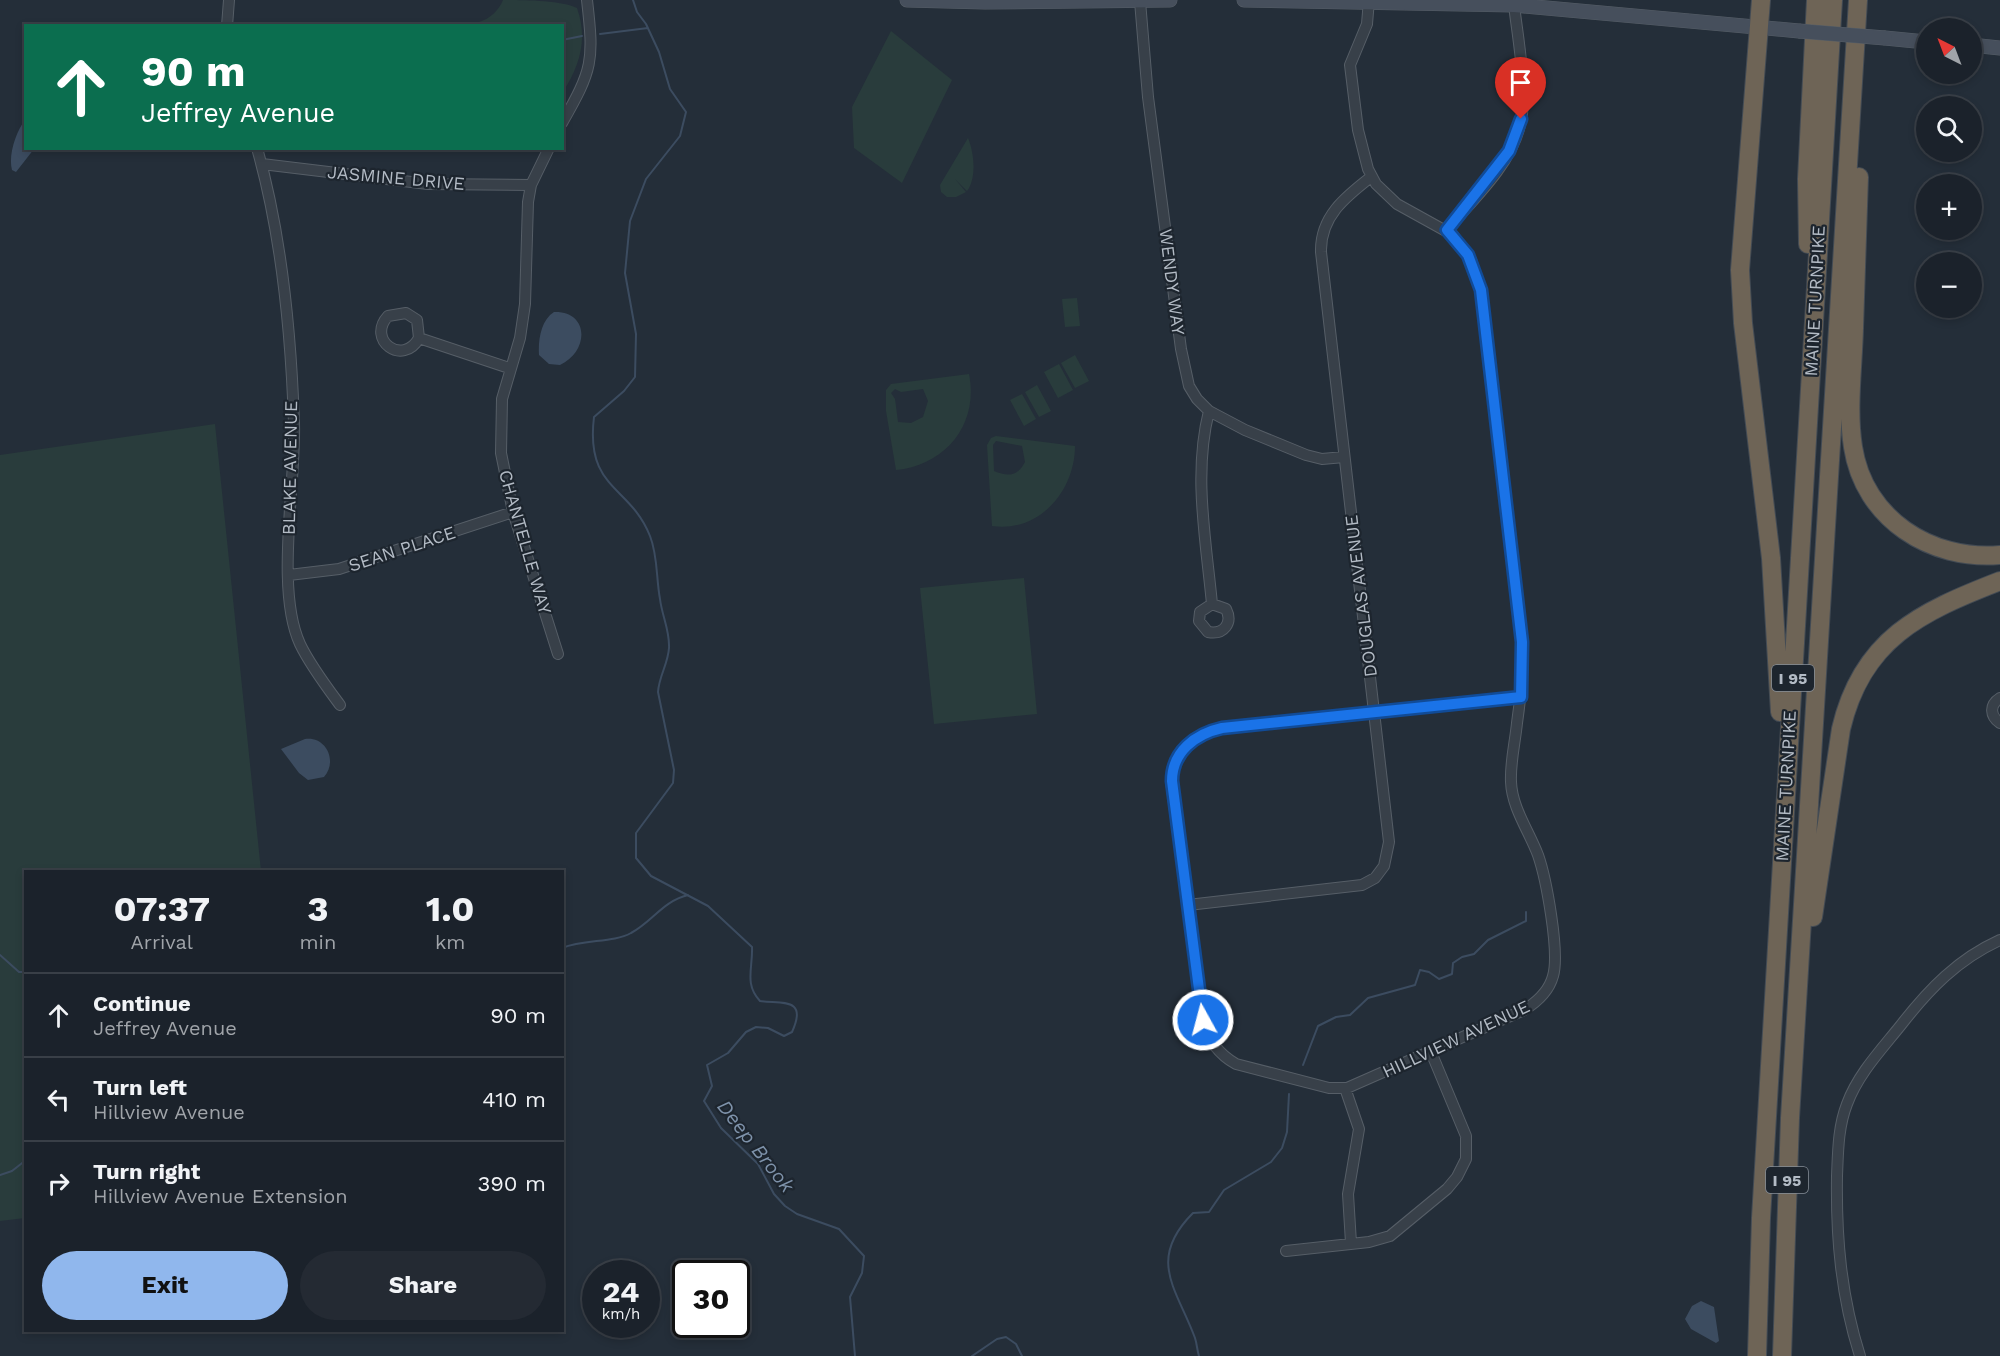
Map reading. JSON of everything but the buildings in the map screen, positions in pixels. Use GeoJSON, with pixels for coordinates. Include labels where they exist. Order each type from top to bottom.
{"type":"FeatureCollection","features":[{"type":"Feature","properties":{"kind":"highway"},"geometry":{"type":"LineString","coordinates":[[1761,0],[1740,270],[1743,323],[1776,607],[1783,837]]}},
{"type":"Feature","properties":{"kind":"highway"},"geometry":{"type":"LineString","coordinates":[[1811,370],[1807,200],[1816,0]]}},
{"type":"Feature","properties":{"kind":"highway","name":"MAINE TURNPIKE"},"geometry":{"type":"LineString","coordinates":[[1757,1356],[1761,1218],[1833,0]]}},
{"type":"Feature","properties":{"kind":"highway","name":"MAINE TURNPIKE"},"geometry":{"type":"LineString","coordinates":[[1782,1356],[1786,1201],[1847,34],[1858,0]]}},
{"type":"Feature","properties":{"kind":"highway"},"geometry":{"type":"LineString","coordinates":[[1847,34],[1863,55],[1852,412],[1856,459],[1873,497],[1905,532],[1944,551],[1968,555],[2000,555]]}},
{"type":"Feature","properties":{"kind":"highway"},"geometry":{"type":"LineString","coordinates":[[1798,1004],[1820,879],[1838,743],[1847,702],[1874,654],[1898,633],[1935,609],[2000,581]]}},
{"type":"Feature","properties":{"kind":"main road"},"geometry":{"type":"LineString","coordinates":[[907,0],[1170,0]]}},
{"type":"Feature","properties":{"kind":"main road"},"geometry":{"type":"LineString","coordinates":[[1244,0],[1370,0],[1514,5],[1916,41]]}},
{"type":"Feature","properties":{"kind":"main road"},"geometry":{"type":"LineString","coordinates":[[1982,46],[2000,48]]}},
{"type":"Feature","properties":{"kind":"street"},"geometry":{"type":"LineString","coordinates":[[227,24],[229,0]]}},
{"type":"Feature","properties":{"kind":"street"},"geometry":{"type":"LineString","coordinates":[[564,119],[589,70],[591,36],[587,0]]}},
{"type":"Feature","properties":{"kind":"street","name":"WENDY WAY"},"geometry":{"type":"LineString","coordinates":[[1140,0],[1148,97],[1181,349],[1189,386],[1197,399],[1209,411],[1250,433],[1306,455],[1322,459],[1344,457]]}},
{"type":"Feature","properties":{"kind":"street","name":"HILLVIEW AVENUE"},"geometry":{"type":"LineString","coordinates":[[1370,0],[1367,24],[1350,65],[1360,138],[1371,177],[1397,204],[1447,230],[1468,255],[1481,290],[1522,642],[1521,697],[1511,783],[1516,804],[1542,867],[1554,944],[1553,976],[1548,989],[1532,1005],[1431,1052],[1345,1088],[1329,1088],[1236,1064],[1215,1047],[1203,1020],[1172,781],[1174,764],[1185,747],[1200,735],[1222,728],[1375,710],[1521,697]]}},
{"type":"Feature","properties":{"kind":"street"},"geometry":{"type":"LineString","coordinates":[[1447,230],[1497,170],[1519,131],[1521,86],[1514,5]]}},
{"type":"Feature","properties":{"kind":"street","name":"BLAKE AVENUE"},"geometry":{"type":"LineString","coordinates":[[258,150],[276,228],[292,393],[295,442],[288,551],[293,617],[300,644],[340,705]]}},
{"type":"Feature","properties":{"kind":"street","name":"CHANTELLE WAY"},"geometry":{"type":"LineString","coordinates":[[548,150],[531,185],[526,217],[524,314],[520,338],[509,368],[502,399],[500,441],[504,476],[513,513],[558,654]]}},
{"type":"Feature","properties":{"kind":"street","name":"JASMINE DRIVE"},"geometry":{"type":"LineString","coordinates":[[262,164],[428,184],[531,185]]}},
{"type":"Feature","properties":{"kind":"street","name":"DOUGLAS AVENUE"},"geometry":{"type":"LineString","coordinates":[[1188,905],[1357,886],[1367,883],[1379,873],[1387,861],[1389,842],[1323,285],[1321,238],[1326,221],[1334,210],[1371,177]]}},
{"type":"Feature","properties":{"kind":"street"},"geometry":{"type":"LineString","coordinates":[[419,338],[509,368]]}},
{"type":"Feature","properties":{"kind":"street"},"geometry":{"type":"LineString","coordinates":[[1209,411],[1203,447],[1202,481],[1212,603]]}},
{"type":"Feature","properties":{"kind":"street","name":"SEAN PLACE"},"geometry":{"type":"LineString","coordinates":[[289,575],[339,569],[513,513]]}},
{"type":"Feature","properties":{"kind":"street"},"geometry":{"type":"LineString","coordinates":[[2000,698],[1995,702],[1992,710],[1995,719],[2000,723]]}},
{"type":"Feature","properties":{"kind":"street"},"geometry":{"type":"LineString","coordinates":[[1860,1356],[1846,1306],[1837,1240],[1838,1147],[1846,1104],[1860,1078],[1929,992],[1958,964],[2000,940]]}},
{"type":"Feature","properties":{"kind":"street"},"geometry":{"type":"LineString","coordinates":[[1286,1251],[1377,1240],[1390,1236],[1447,1189],[1461,1170],[1467,1150],[1466,1136],[1431,1052]]}},
{"type":"Feature","properties":{"kind":"street"},"geometry":{"type":"LineString","coordinates":[[1345,1088],[1359,1129],[1349,1183],[1351,1243]]}},
{"type":"Feature","properties":{"kind":"shaded area"},"geometry":{"type":"Polygon","coordinates":[[[503,0],[531,0],[577,8],[582,30],[581,51],[574,72],[564,90],[564,24],[479,24],[494,14],[503,0]]]}},
{"type":"Feature","properties":{"kind":"shaded area"},"geometry":{"type":"Polygon","coordinates":[[[891,31],[952,80],[902,183],[854,148],[852,107],[891,31]]]}},
{"type":"Feature","properties":{"kind":"shaded area"},"geometry":{"type":"Polygon","coordinates":[[[968,138],[974,165],[970,186],[967,191],[955,179],[966,192],[956,197],[947,197],[941,192],[940,185],[968,138]]]}},
{"type":"Feature","properties":{"kind":"shaded area"},"geometry":{"type":"Polygon","coordinates":[[[1077,298],[1080,326],[1065,327],[1062,299],[1077,298]]]}},
{"type":"Feature","properties":{"kind":"shaded area"},"geometry":{"type":"Polygon","coordinates":[[[1075,355],[1089,381],[1075,388],[1061,363],[1075,355]]]}},
{"type":"Feature","properties":{"kind":"shaded area"},"geometry":{"type":"Polygon","coordinates":[[[1059,364],[1073,390],[1058,398],[1044,372],[1059,364]]]}},
{"type":"Feature","properties":{"kind":"shaded area"},"geometry":{"type":"Polygon","coordinates":[[[969,374],[971,392],[969,409],[963,425],[955,439],[944,451],[930,460],[896,470],[886,411],[886,390],[891,384],[969,374]],[[895,389],[891,393],[895,399],[898,422],[911,423],[923,417],[928,401],[923,389],[901,392],[895,389]]]}},
{"type":"Feature","properties":{"kind":"shaded area"},"geometry":{"type":"Polygon","coordinates":[[[1037,385],[1051,411],[1039,417],[1025,392],[1037,385]]]}},
{"type":"Feature","properties":{"kind":"shaded area"},"geometry":{"type":"Polygon","coordinates":[[[1022,394],[1036,419],[1024,426],[1010,400],[1022,394]]]}},
{"type":"Feature","properties":{"kind":"shaded area"},"geometry":{"type":"Polygon","coordinates":[[[215,424],[261,870],[24,870],[24,1218],[0,1221],[0,455],[215,424]]]}},
{"type":"Feature","properties":{"kind":"shaded area"},"geometry":{"type":"Polygon","coordinates":[[[996,436],[1075,446],[1069,478],[1061,492],[1051,505],[1025,523],[992,526],[987,445],[991,438],[996,436]],[[996,441],[993,445],[994,471],[1004,474],[1016,473],[1025,462],[1022,446],[996,441]]]}},
{"type":"Feature","properties":{"kind":"shaded area"},"geometry":{"type":"Polygon","coordinates":[[[1024,578],[1037,714],[934,724],[920,588],[1024,578]]]}},
{"type":"Feature","properties":{"kind":"water"},"geometry":{"type":"Polygon","coordinates":[[[24,122],[24,150],[33,150],[16,172],[12,170],[11,164],[12,151],[24,122]]]}},
{"type":"Feature","properties":{"kind":"water"},"geometry":{"type":"Polygon","coordinates":[[[554,312],[566,313],[574,318],[581,333],[576,351],[570,359],[560,365],[549,364],[539,355],[541,331],[546,320],[554,312]]]}},
{"type":"Feature","properties":{"kind":"water"},"geometry":{"type":"Polygon","coordinates":[[[305,739],[319,741],[328,751],[330,764],[324,777],[308,780],[299,773],[281,749],[305,739]]]}},
{"type":"Feature","properties":{"kind":"water"},"geometry":{"type":"Polygon","coordinates":[[[1701,1301],[1714,1307],[1719,1341],[1716,1343],[1691,1329],[1685,1319],[1692,1306],[1701,1301]]]}},
{"type":"Feature","properties":{"kind":"waterway","name":"Deep Brook"},"geometry":{"type":"LineString","coordinates":[[633,0],[659,52],[670,89],[686,112],[680,136],[646,179],[630,221],[625,273],[636,334],[635,377],[624,391],[594,417],[593,441],[596,459],[602,473],[632,506],[653,544],[661,605],[669,642],[658,692],[674,770],[673,783],[636,833],[636,858],[651,876],[708,906],[752,947],[750,976],[752,988],[760,1001],[784,1003],[795,1008],[797,1013],[792,1032],[784,1036],[768,1028],[756,1027],[746,1032],[728,1053],[707,1065],[712,1086],[704,1101],[721,1128],[758,1164],[774,1194],[785,1206],[797,1214],[839,1229],[864,1256],[862,1273],[850,1297],[855,1356]]}},
{"type":"Feature","properties":{"kind":"waterway"},"geometry":{"type":"LineString","coordinates":[[600,34],[648,28]]}},
{"type":"Feature","properties":{"kind":"waterway"},"geometry":{"type":"LineString","coordinates":[[564,40],[582,36]]}},
{"type":"Feature","properties":{"kind":"waterway"},"geometry":{"type":"LineString","coordinates":[[564,947],[624,936],[672,902],[688,895]]}},
{"type":"Feature","properties":{"kind":"waterway"},"geometry":{"type":"LineString","coordinates":[[1303,1065],[1318,1026],[1336,1017],[1350,1015],[1368,998],[1415,985],[1420,970],[1429,972],[1439,979],[1452,974],[1453,963],[1462,957],[1474,954],[1488,940],[1526,921],[1526,912]]}},
{"type":"Feature","properties":{"kind":"waterway"},"geometry":{"type":"LineString","coordinates":[[0,955],[19,972],[24,972]]}},
{"type":"Feature","properties":{"kind":"waterway"},"geometry":{"type":"LineString","coordinates":[[1199,1356],[1195,1338],[1170,1275],[1168,1260],[1171,1245],[1179,1230],[1193,1213],[1209,1212],[1224,1190],[1271,1162],[1282,1148],[1287,1132],[1289,1094]]}},
{"type":"Feature","properties":{"kind":"waterway"},"geometry":{"type":"LineString","coordinates":[[0,1175],[12,1171],[24,1162]]}},
{"type":"Feature","properties":{"kind":"waterway","name":"Deep Brook"},"geometry":{"type":"LineString","coordinates":[[972,1356],[997,1339],[1006,1337],[1016,1344],[1022,1356]]}},
{"type":"Feature","properties":{"kind":"route"},"geometry":{"type":"LineString","coordinates":[[1203,1020],[1172,781],[1174,764],[1185,747],[1200,735],[1222,728],[1375,710],[1521,697],[1522,642],[1481,290],[1468,255],[1458,240],[1447,230],[1497,170],[1513,145],[1521,119]]}}]}
